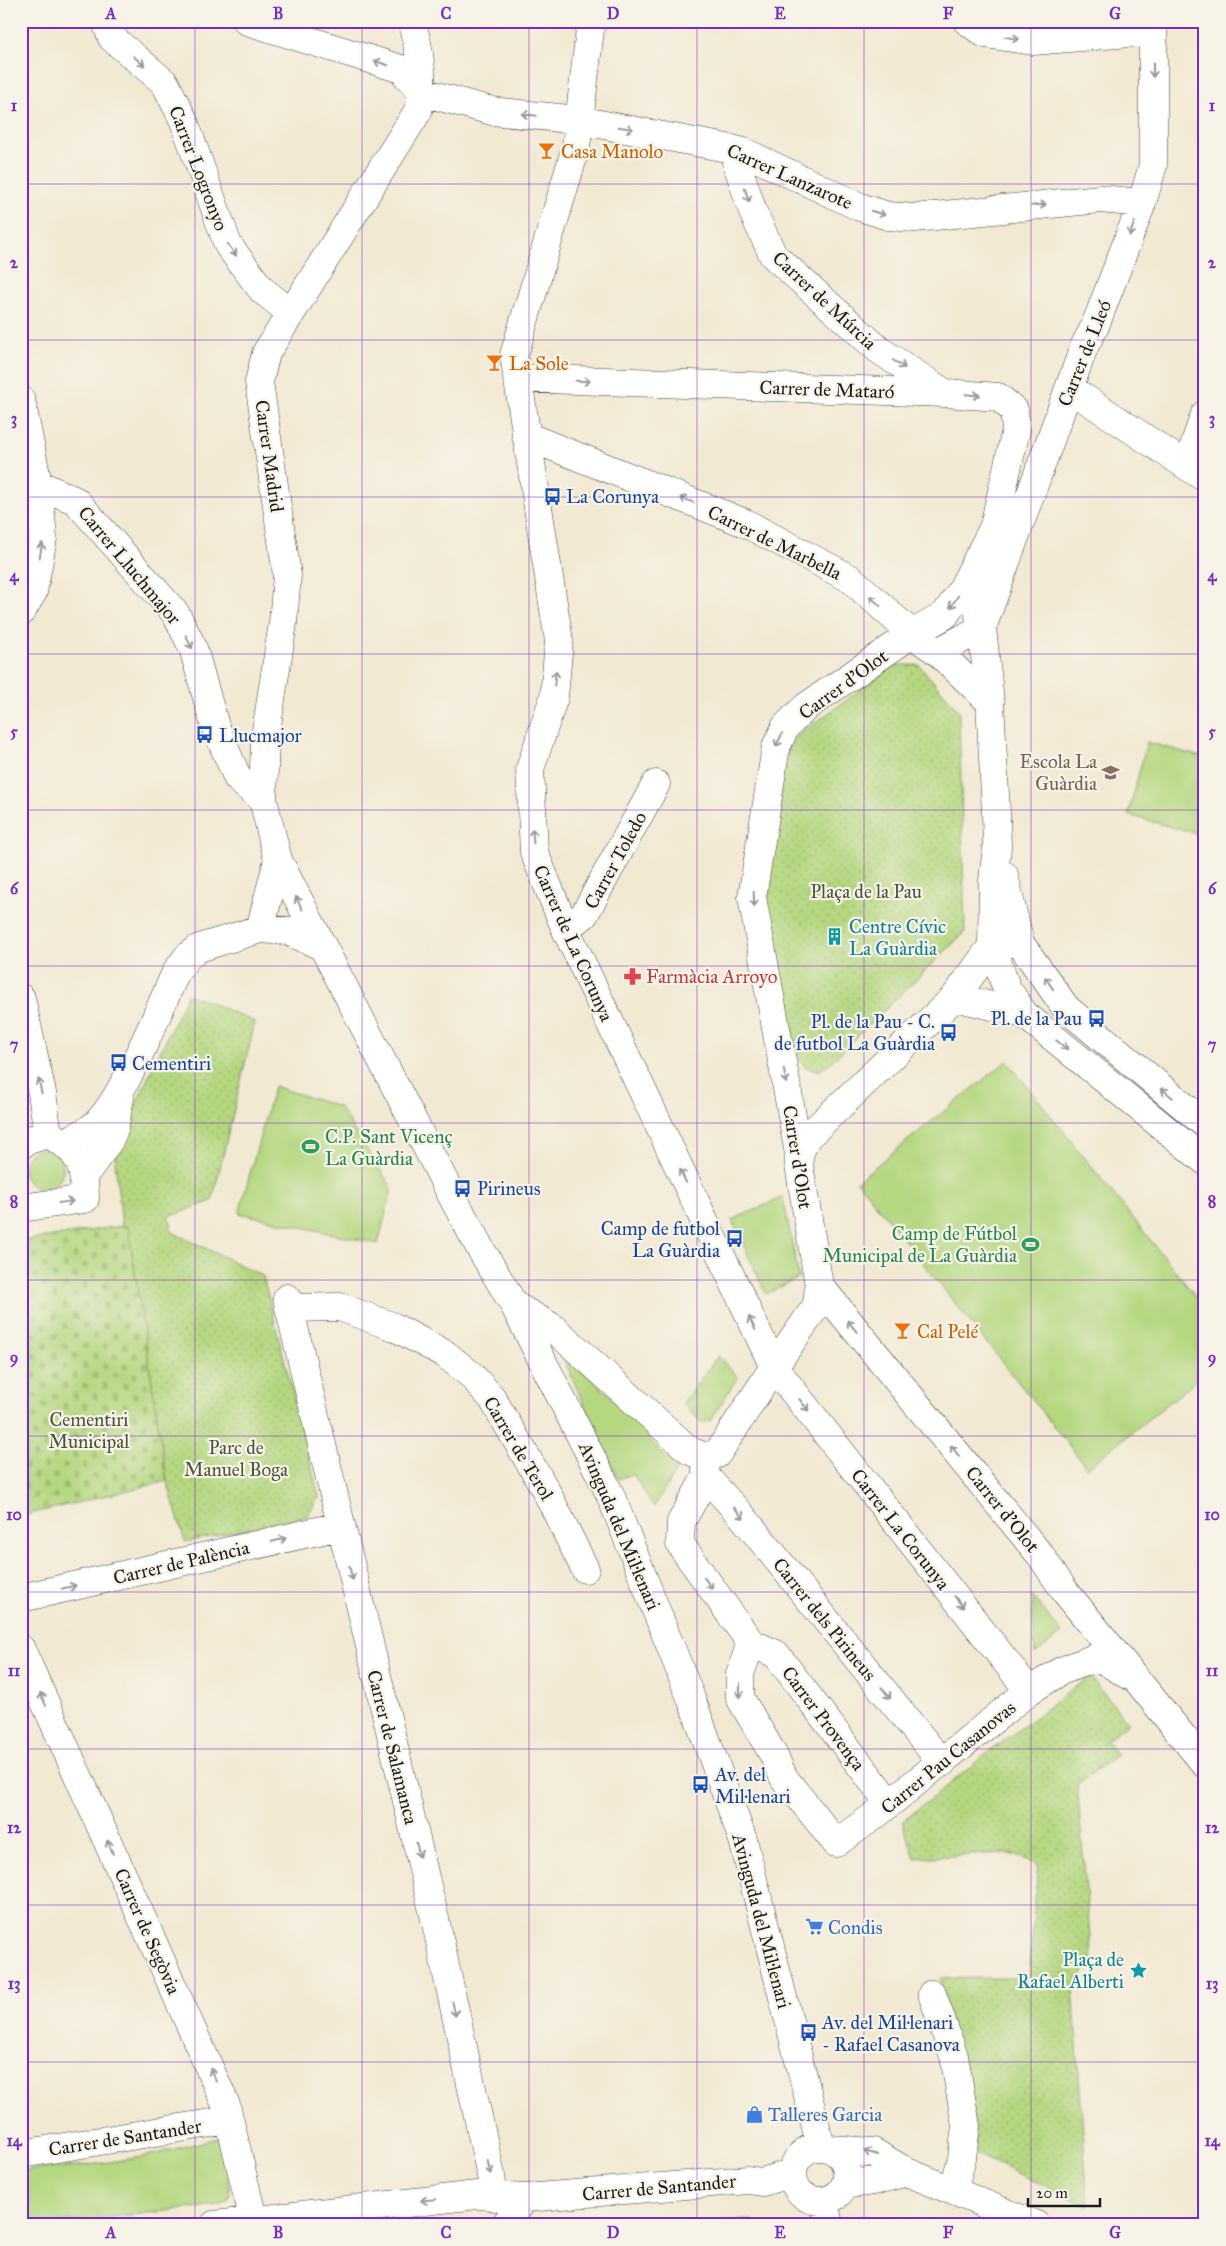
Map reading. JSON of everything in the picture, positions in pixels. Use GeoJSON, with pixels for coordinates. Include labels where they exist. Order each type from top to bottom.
{"type":"FeatureCollection","features":[{"type":"Feature","properties":{"kind":"street"},"geometry":{"type":"LineString","coordinates":[[247,21],[401,69],[422,92]]}},
{"type":"Feature","properties":{"kind":"street"},"geometry":{"type":"LineString","coordinates":[[411,21],[417,38],[422,92]]}},
{"type":"Feature","properties":{"kind":"street","name":"Carrer de La Corunya"},"geometry":{"type":"LineString","coordinates":[[591,21],[576,147],[514,355],[559,640],[554,697],[530,769],[534,852],[565,928],[774,1367]]}},
{"type":"Feature","properties":{"kind":"street"},"geometry":{"type":"LineString","coordinates":[[967,21],[985,34],[1032,41],[1153,26]]}},
{"type":"Feature","properties":{"kind":"street","name":"Carrer Logronyo"},"geometry":{"type":"LineString","coordinates":[[108,23],[112,38],[165,83],[184,121],[228,244],[262,290],[292,313]]}},
{"type":"Feature","properties":{"kind":"street","name":"Carrer de Lleó"},"geometry":{"type":"LineString","coordinates":[[982,628],[1069,388],[1142,203],[1153,165],[1153,26]]}},
{"type":"Feature","properties":{"kind":"street","name":"Carrer Lanzarote"},"geometry":{"type":"LineString","coordinates":[[422,92],[492,111],[578,120],[732,148],[860,207],[888,216],[915,218],[1100,199],[1142,203]]}},
{"type":"Feature","properties":{"kind":"street","name":"Carrer Madrid"},"geometry":{"type":"LineString","coordinates":[[321,946],[278,860],[263,800],[265,738],[283,623],[287,575],[259,382],[266,353],[418,111],[422,92]]}},
{"type":"Feature","properties":{"kind":"street","name":"Carrer de Múrcia"},"geometry":{"type":"LineString","coordinates":[[732,148],[752,212],[773,255],[879,350],[945,393]]}},
{"type":"Feature","properties":{"kind":"street","name":"Carrer de Mataró"},"geometry":{"type":"LineString","coordinates":[[517,378],[945,393],[998,397],[1014,410],[1016,430],[976,602],[982,628],[990,702],[997,847]]}},
{"type":"Feature","properties":{"kind":"street"},"geometry":{"type":"LineString","coordinates":[[1069,388],[1196,472],[1205,414]]}},
{"type":"Feature","properties":{"kind":"street"},"geometry":{"type":"LineString","coordinates":[[21,400],[38,484],[43,538],[33,592],[21,612]]}},
{"type":"Feature","properties":{"kind":"street","name":"Carrer de Marbella"},"geometry":{"type":"LineString","coordinates":[[526,436],[745,523],[851,579],[912,634],[938,652],[990,702]]}},
{"type":"Feature","properties":{"kind":"street","name":"Carrer Lluchmajor"},"geometry":{"type":"LineString","coordinates":[[38,484],[76,501],[176,614],[192,648],[215,726],[238,779],[263,800]]}},
{"type":"Feature","properties":{"kind":"street","name":"Carrer de Mataró"},"geometry":{"type":"LineString","coordinates":[[912,634],[945,615],[961,591],[994,526]]}},
{"type":"Feature","properties":{"kind":"street"},"geometry":{"type":"LineString","coordinates":[[938,652],[982,628]]}},
{"type":"Feature","properties":{"kind":"street","name":"Carrer d'Olot"},"geometry":{"type":"LineString","coordinates":[[912,634],[807,706],[786,726],[776,747],[752,897],[799,1154],[819,1284],[1041,1556],[1064,1590],[1205,1764]]}},
{"type":"Feature","properties":{"kind":"street","name":"Carrer Toledo"},"geometry":{"type":"LineString","coordinates":[[565,928],[584,915],[656,784]]}},
{"type":"Feature","properties":{"kind":"street"},"geometry":{"type":"LineString","coordinates":[[997,847],[1020,944],[1066,1008],[1205,1124]]}},
{"type":"Feature","properties":{"kind":"street"},"geometry":{"type":"LineString","coordinates":[[997,847],[993,881],[992,946],[1006,987],[1024,1014],[1205,1162]]}},
{"type":"Feature","properties":{"kind":"street","name":"Carrer Madrid"},"geometry":{"type":"LineString","coordinates":[[260,929],[278,860]]}},
{"type":"Feature","properties":{"kind":"street"},"geometry":{"type":"LineString","coordinates":[[21,1145],[29,1140],[56,1138],[92,1128],[105,1113],[122,1087],[176,972],[187,957],[199,948],[260,929],[288,931],[321,946]]}},
{"type":"Feature","properties":{"kind":"street"},"geometry":{"type":"LineString","coordinates":[[799,1154],[808,1137],[955,997],[992,946],[1020,944]]}},
{"type":"Feature","properties":{"kind":"street"},"geometry":{"type":"LineString","coordinates":[[955,997],[986,986],[1003,976],[1020,944]]}},
{"type":"Feature","properties":{"kind":"street","name":"Avinguda del Mil·lenari"},"geometry":{"type":"LineString","coordinates":[[321,946],[480,1248],[514,1305],[610,1494],[691,1698],[743,1840],[825,2148]]}},
{"type":"Feature","properties":{"kind":"street"},"geometry":{"type":"LineString","coordinates":[[955,997],[1024,1014]]}},
{"type":"Feature","properties":{"kind":"street"},"geometry":{"type":"LineString","coordinates":[[21,998],[42,1094],[56,1138],[79,1160],[85,1174],[85,1199],[21,1208]]}},
{"type":"Feature","properties":{"kind":"street"},"geometry":{"type":"LineString","coordinates":[[85,1174],[109,1141],[114,1129],[122,1087]]}},
{"type":"Feature","properties":{"kind":"street"},"geometry":{"type":"LineString","coordinates":[[751,1643],[680,1544],[681,1522],[706,1467],[717,1454],[817,1305],[819,1284]]}},
{"type":"Feature","properties":{"kind":"street","name":"Carrer de Salamanca"},"geometry":{"type":"LineString","coordinates":[[288,1303],[435,1919],[494,2197]]}},
{"type":"Feature","properties":{"kind":"street","name":"Carrer de Terol"},"geometry":{"type":"LineString","coordinates":[[288,1303],[340,1308],[394,1326],[444,1354],[471,1376],[492,1398],[544,1487],[585,1569]]}},
{"type":"Feature","properties":{"kind":"street","name":"Carrer dels Pirineus"},"geometry":{"type":"LineString","coordinates":[[514,1305],[552,1327],[706,1467],[742,1516],[942,1763]]}},
{"type":"Feature","properties":{"kind":"street","name":"Carrer La Corunya"},"geometry":{"type":"LineString","coordinates":[[774,1367],[1029,1692]]}},
{"type":"Feature","properties":{"kind":"street","name":"Carrer de Palència"},"geometry":{"type":"LineString","coordinates":[[21,1598],[340,1526]]}},
{"type":"Feature","properties":{"kind":"street","name":"Carrer Pau Casanovas"},"geometry":{"type":"LineString","coordinates":[[1061,1671],[1077,1651],[1082,1635],[1080,1620],[1064,1590]]}},
{"type":"Feature","properties":{"kind":"street","name":"Carrer Pau Casanovas"},"geometry":{"type":"LineString","coordinates":[[751,1643],[740,1674],[740,1698],[773,1754],[784,1778],[836,1843],[942,1763],[1029,1692],[1061,1671],[1092,1659],[1105,1661],[1138,1681]]}},
{"type":"Feature","properties":{"kind":"street","name":"Carrer Provença"},"geometry":{"type":"LineString","coordinates":[[751,1643],[776,1654],[889,1803]]}},
{"type":"Feature","properties":{"kind":"street","name":"Carrer de Segòvia"},"geometry":{"type":"LineString","coordinates":[[21,1649],[226,2105],[253,2219]]}},
{"type":"Feature","properties":{"kind":"street"},"geometry":{"type":"LineString","coordinates":[[932,1994],[954,2056],[966,2126],[962,2158],[953,2191]]}},
{"type":"Feature","properties":{"kind":"street","name":"Carrer de Santander"},"geometry":{"type":"LineString","coordinates":[[21,2154],[229,2120]]}},
{"type":"Feature","properties":{"kind":"street"},"geometry":{"type":"LineString","coordinates":[[908,2172],[874,2181],[833,2204],[816,2202],[804,2197],[794,2184],[792,2173],[797,2159],[804,2152],[825,2148],[873,2152],[908,2172],[1036,2225]]}},
{"type":"Feature","properties":{"kind":"street"},"geometry":{"type":"LineString","coordinates":[[825,2148],[843,2160],[847,2169],[833,2204]]}},
{"type":"Feature","properties":{"kind":"street","name":"Carrer de Santander"},"geometry":{"type":"LineString","coordinates":[[214,2225],[253,2219],[477,2195],[525,2198],[748,2180],[762,2182],[792,2173]]}},
{"type":"Feature","properties":{"kind":"street"},"geometry":{"type":"LineString","coordinates":[[505,2225],[525,2198]]}},
{"type":"Feature","properties":{"kind":"green space","name":"Plaça de la Pau"},"geometry":{"type":"Polygon","coordinates":[[[895,665],[919,665],[959,711],[965,932],[831,1062],[819,1071],[805,1067],[797,1055],[765,894],[782,771],[794,738],[895,665]]]}},
{"type":"Feature","properties":{"kind":"green space"},"geometry":{"type":"Polygon","coordinates":[[[1147,742],[1205,758],[1205,836],[1128,815],[1147,742]]]}},
{"type":"Feature","properties":{"kind":"green space","name":"Parc de Manuel Boga"},"geometry":{"type":"Polygon","coordinates":[[[187,995],[202,999],[255,1022],[212,1201],[170,1216],[172,1232],[263,1276],[319,1497],[307,1516],[185,1542],[167,1481],[128,1226],[122,1226],[115,1162],[117,1144],[187,995]]]}},
{"type":"Feature","properties":{"kind":"green space","name":"Camp de Fútbol Municipal de La Guàrdia"},"geometry":{"type":"Polygon","coordinates":[[[1007,1061],[1205,1308],[1205,1374],[1087,1468],[857,1181],[1007,1061]]]}},
{"type":"Feature","properties":{"kind":"green space","name":"C.P. Sant Vicenç La Guàrdia"},"geometry":{"type":"Polygon","coordinates":[[[274,1086],[339,1107],[392,1188],[378,1244],[239,1213],[274,1086]]]}},
{"type":"Feature","properties":{"kind":"green space"},"geometry":{"type":"Polygon","coordinates":[[[39,1149],[47,1149],[54,1152],[60,1158],[63,1169],[60,1180],[54,1186],[47,1189],[39,1189],[32,1186],[26,1180],[23,1173],[23,1165],[26,1158],[32,1152],[39,1149]]]}},
{"type":"Feature","properties":{"kind":"green space"},"geometry":{"type":"Polygon","coordinates":[[[783,1197],[799,1278],[766,1294],[732,1220],[783,1197]]]}},
{"type":"Feature","properties":{"kind":"green space","name":"Cementiri Municipal"},"geometry":{"type":"Polygon","coordinates":[[[128,1225],[167,1481],[21,1516],[21,1241],[128,1225]]]}},
{"type":"Feature","properties":{"kind":"green space"},"geometry":{"type":"Polygon","coordinates":[[[560,1351],[652,1433],[648,1438],[677,1469],[654,1507],[633,1474],[618,1479],[560,1351]]]}},
{"type":"Feature","properties":{"kind":"green space"},"geometry":{"type":"Polygon","coordinates":[[[718,1356],[738,1377],[711,1420],[702,1423],[682,1404],[718,1356]]]}},
{"type":"Feature","properties":{"kind":"green space"},"geometry":{"type":"Polygon","coordinates":[[[1032,1596],[1062,1633],[1035,1654],[1032,1596]]]}},
{"type":"Feature","properties":{"kind":"green space"},"geometry":{"type":"Polygon","coordinates":[[[1090,1676],[1128,1723],[1106,1741],[1117,1755],[1077,1784],[1092,1961],[1073,1987],[1088,2206],[978,2155],[965,2084],[940,1978],[1029,1978],[1038,1863],[1006,1853],[915,1858],[902,1822],[990,1751],[1090,1676]]]}},
{"type":"Feature","properties":{"kind":"green space"},"geometry":{"type":"Polygon","coordinates":[[[218,2138],[223,2140],[230,2193],[228,2200],[219,2205],[42,2225],[21,2225],[21,2171],[89,2165],[143,2157],[218,2138]]]}},
{"type":"Feature","properties":{"kind":"green space"},"geometry":{"type":"Polygon","coordinates":[[[752,2220],[751,2225],[642,2225],[752,2220]]]}},
{"type":"Feature","properties":{"kind":"place","name":"Casa Manolo"},"geometry":{"type":"Point","coordinates":[547,151]}},
{"type":"Feature","properties":{"kind":"place","name":"La Sole"},"geometry":{"type":"Point","coordinates":[495,363]}},
{"type":"Feature","properties":{"kind":"place","name":"La Corunya"},"geometry":{"type":"Point","coordinates":[552,496]}},
{"type":"Feature","properties":{"kind":"place","name":"Llucmajor"},"geometry":{"type":"Point","coordinates":[205,735]}},
{"type":"Feature","properties":{"kind":"place","name":"Escola La Guàrdia"},"geometry":{"type":"Point","coordinates":[1111,772]}},
{"type":"Feature","properties":{"kind":"place","name":"Centre Cívic La Guàrdia"},"geometry":{"type":"Point","coordinates":[835,937]}},
{"type":"Feature","properties":{"kind":"place","name":"Farmàcia Arroyo"},"geometry":{"type":"Point","coordinates":[632,976]}},
{"type":"Feature","properties":{"kind":"place","name":"Pl. de la Pau"},"geometry":{"type":"Point","coordinates":[1096,1018]}},
{"type":"Feature","properties":{"kind":"place","name":"Pl. de la Pau - C. de futbol La Guàrdia"},"geometry":{"type":"Point","coordinates":[949,1032]}},
{"type":"Feature","properties":{"kind":"place","name":"Cementiri"},"geometry":{"type":"Point","coordinates":[118,1063]}},
{"type":"Feature","properties":{"kind":"place","name":"C.P. Sant Vicenç La Guàrdia"},"geometry":{"type":"Point","coordinates":[311,1147]}},
{"type":"Feature","properties":{"kind":"place","name":"Pirineus"},"geometry":{"type":"Point","coordinates":[463,1188]}},
{"type":"Feature","properties":{"kind":"place","name":"Camp de futbol La Guàrdia"},"geometry":{"type":"Point","coordinates":[734,1239]}},
{"type":"Feature","properties":{"kind":"place","name":"Camp de Fútbol Municipal de La Guàrdia"},"geometry":{"type":"Point","coordinates":[1031,1244]}},
{"type":"Feature","properties":{"kind":"place","name":"Cal Pelé"},"geometry":{"type":"Point","coordinates":[903,1331]}},
{"type":"Feature","properties":{"kind":"place","name":"Av. del Mil·lenari"},"geometry":{"type":"Point","coordinates":[701,1785]}},
{"type":"Feature","properties":{"kind":"place","name":"Condis"},"geometry":{"type":"Point","coordinates":[814,1927]}},
{"type":"Feature","properties":{"kind":"place","name":"Plaça de Rafael Alberti"},"geometry":{"type":"Point","coordinates":[1138,1970]}},
{"type":"Feature","properties":{"kind":"place","name":"Av. del Mil·lenari - Rafael Casanova"},"geometry":{"type":"Point","coordinates":[808,2033]}},
{"type":"Feature","properties":{"kind":"place","name":"Talleres Garcia"},"geometry":{"type":"Point","coordinates":[754,2114]}}]}
